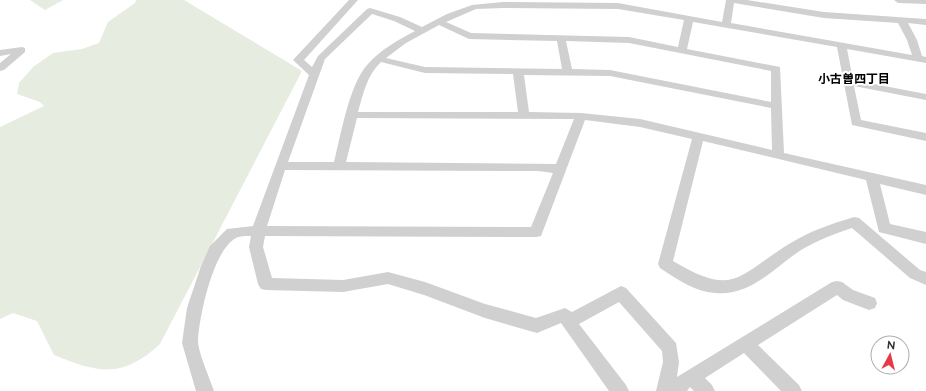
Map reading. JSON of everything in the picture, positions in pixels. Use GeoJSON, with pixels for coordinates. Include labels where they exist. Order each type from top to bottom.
{"type":"FeatureCollection","features":[{"type":"Feature","properties":{"kind":"street"},"geometry":{"type":"LineString","coordinates":[[314,74],[298,60],[354,0]]}},
{"type":"Feature","properties":{"kind":"street"},"geometry":{"type":"LineString","coordinates":[[464,0],[475,7]]}},
{"type":"Feature","properties":{"kind":"street"},"geometry":{"type":"LineString","coordinates":[[644,0],[650,11]]}},
{"type":"Feature","properties":{"kind":"street"},"geometry":{"type":"LineString","coordinates":[[726,25],[730,0],[824,15],[926,22]]}},
{"type":"Feature","properties":{"kind":"street"},"geometry":{"type":"LineString","coordinates":[[898,0],[926,1]]}},
{"type":"Feature","properties":{"kind":"street"},"geometry":{"type":"LineString","coordinates":[[339,166],[359,88],[371,66],[392,48],[450,16],[475,7],[503,5],[618,6],[922,60]]}},
{"type":"Feature","properties":{"kind":"street"},"geometry":{"type":"LineString","coordinates":[[422,31],[397,19],[370,11],[320,58],[282,166],[262,217],[256,247],[266,284],[344,286],[388,278],[425,289],[485,311],[537,326],[547,320],[565,315],[568,322],[620,391]]}},
{"type":"Feature","properties":{"kind":"street"},"geometry":{"type":"LineString","coordinates":[[682,50],[689,18]]}},
{"type":"Feature","properties":{"kind":"street"},"geometry":{"type":"LineString","coordinates":[[902,21],[922,60]]}},
{"type":"Feature","properties":{"kind":"street"},"geometry":{"type":"LineString","coordinates":[[440,22],[469,36],[561,37],[629,40],[776,69],[778,155]]}},
{"type":"Feature","properties":{"kind":"street"},"geometry":{"type":"LineString","coordinates":[[561,37],[567,71]]}},
{"type":"Feature","properties":{"kind":"street"},"geometry":{"type":"LineString","coordinates":[[841,45],[856,122],[926,137]]}},
{"type":"Feature","properties":{"kind":"street"},"geometry":{"type":"LineString","coordinates":[[0,53],[22,50],[0,68]]}},
{"type":"Feature","properties":{"kind":"street"},"geometry":{"type":"LineString","coordinates":[[379,59],[425,70],[567,71],[610,73],[639,77],[777,106]]}},
{"type":"Feature","properties":{"kind":"street"},"geometry":{"type":"LineString","coordinates":[[518,71],[524,116]]}},
{"type":"Feature","properties":{"kind":"street"},"geometry":{"type":"LineString","coordinates":[[848,82],[926,97]]}},
{"type":"Feature","properties":{"kind":"street"},"geometry":{"type":"LineString","coordinates":[[352,115],[581,116],[612,118],[698,136],[926,190]]}},
{"type":"Feature","properties":{"kind":"street"},"geometry":{"type":"LineString","coordinates":[[205,391],[190,343],[195,308],[208,266],[215,250],[232,233],[259,231],[536,232],[581,116]]}},
{"type":"Feature","properties":{"kind":"street"},"geometry":{"type":"LineString","coordinates":[[698,136],[665,264],[703,285],[728,287],[740,284],[752,278],[786,253],[811,238],[826,231],[854,222],[915,274],[926,279]]}},
{"type":"Feature","properties":{"kind":"street"},"geometry":{"type":"LineString","coordinates":[[282,166],[538,167],[560,169]]}},
{"type":"Feature","properties":{"kind":"street"},"geometry":{"type":"LineString","coordinates":[[872,178],[884,228],[926,238]]}},
{"type":"Feature","properties":{"kind":"street"},"geometry":{"type":"LineString","coordinates":[[677,391],[684,381],[837,288],[848,295],[869,303]]}},
{"type":"Feature","properties":{"kind":"street"},"geometry":{"type":"LineString","coordinates":[[568,322],[621,293],[670,348],[671,362],[665,391]]}},
{"type":"Feature","properties":{"kind":"street"},"geometry":{"type":"LineString","coordinates":[[746,344],[793,391]]}},
{"type":"Feature","properties":{"kind":"street"},"geometry":{"type":"LineString","coordinates":[[692,376],[706,391]]}},
{"type":"Feature","properties":{"kind":"shaded area"},"geometry":{"type":"Polygon","coordinates":[[[30,0],[63,0],[45,10],[30,0]]]}},
{"type":"Feature","properties":{"kind":"shaded area"},"geometry":{"type":"Polygon","coordinates":[[[136,0],[184,0],[302,71],[160,344],[134,363],[121,368],[97,369],[54,355],[37,321],[13,313],[0,319],[0,127],[44,106],[40,102],[17,94],[19,83],[33,67],[53,53],[82,49],[99,43],[108,22],[135,3],[136,0]]]}},
{"type":"Feature","properties":{"kind":"district","name":"小古曽四丁目"},"geometry":{"type":"Point","coordinates":[854,79]}}]}
